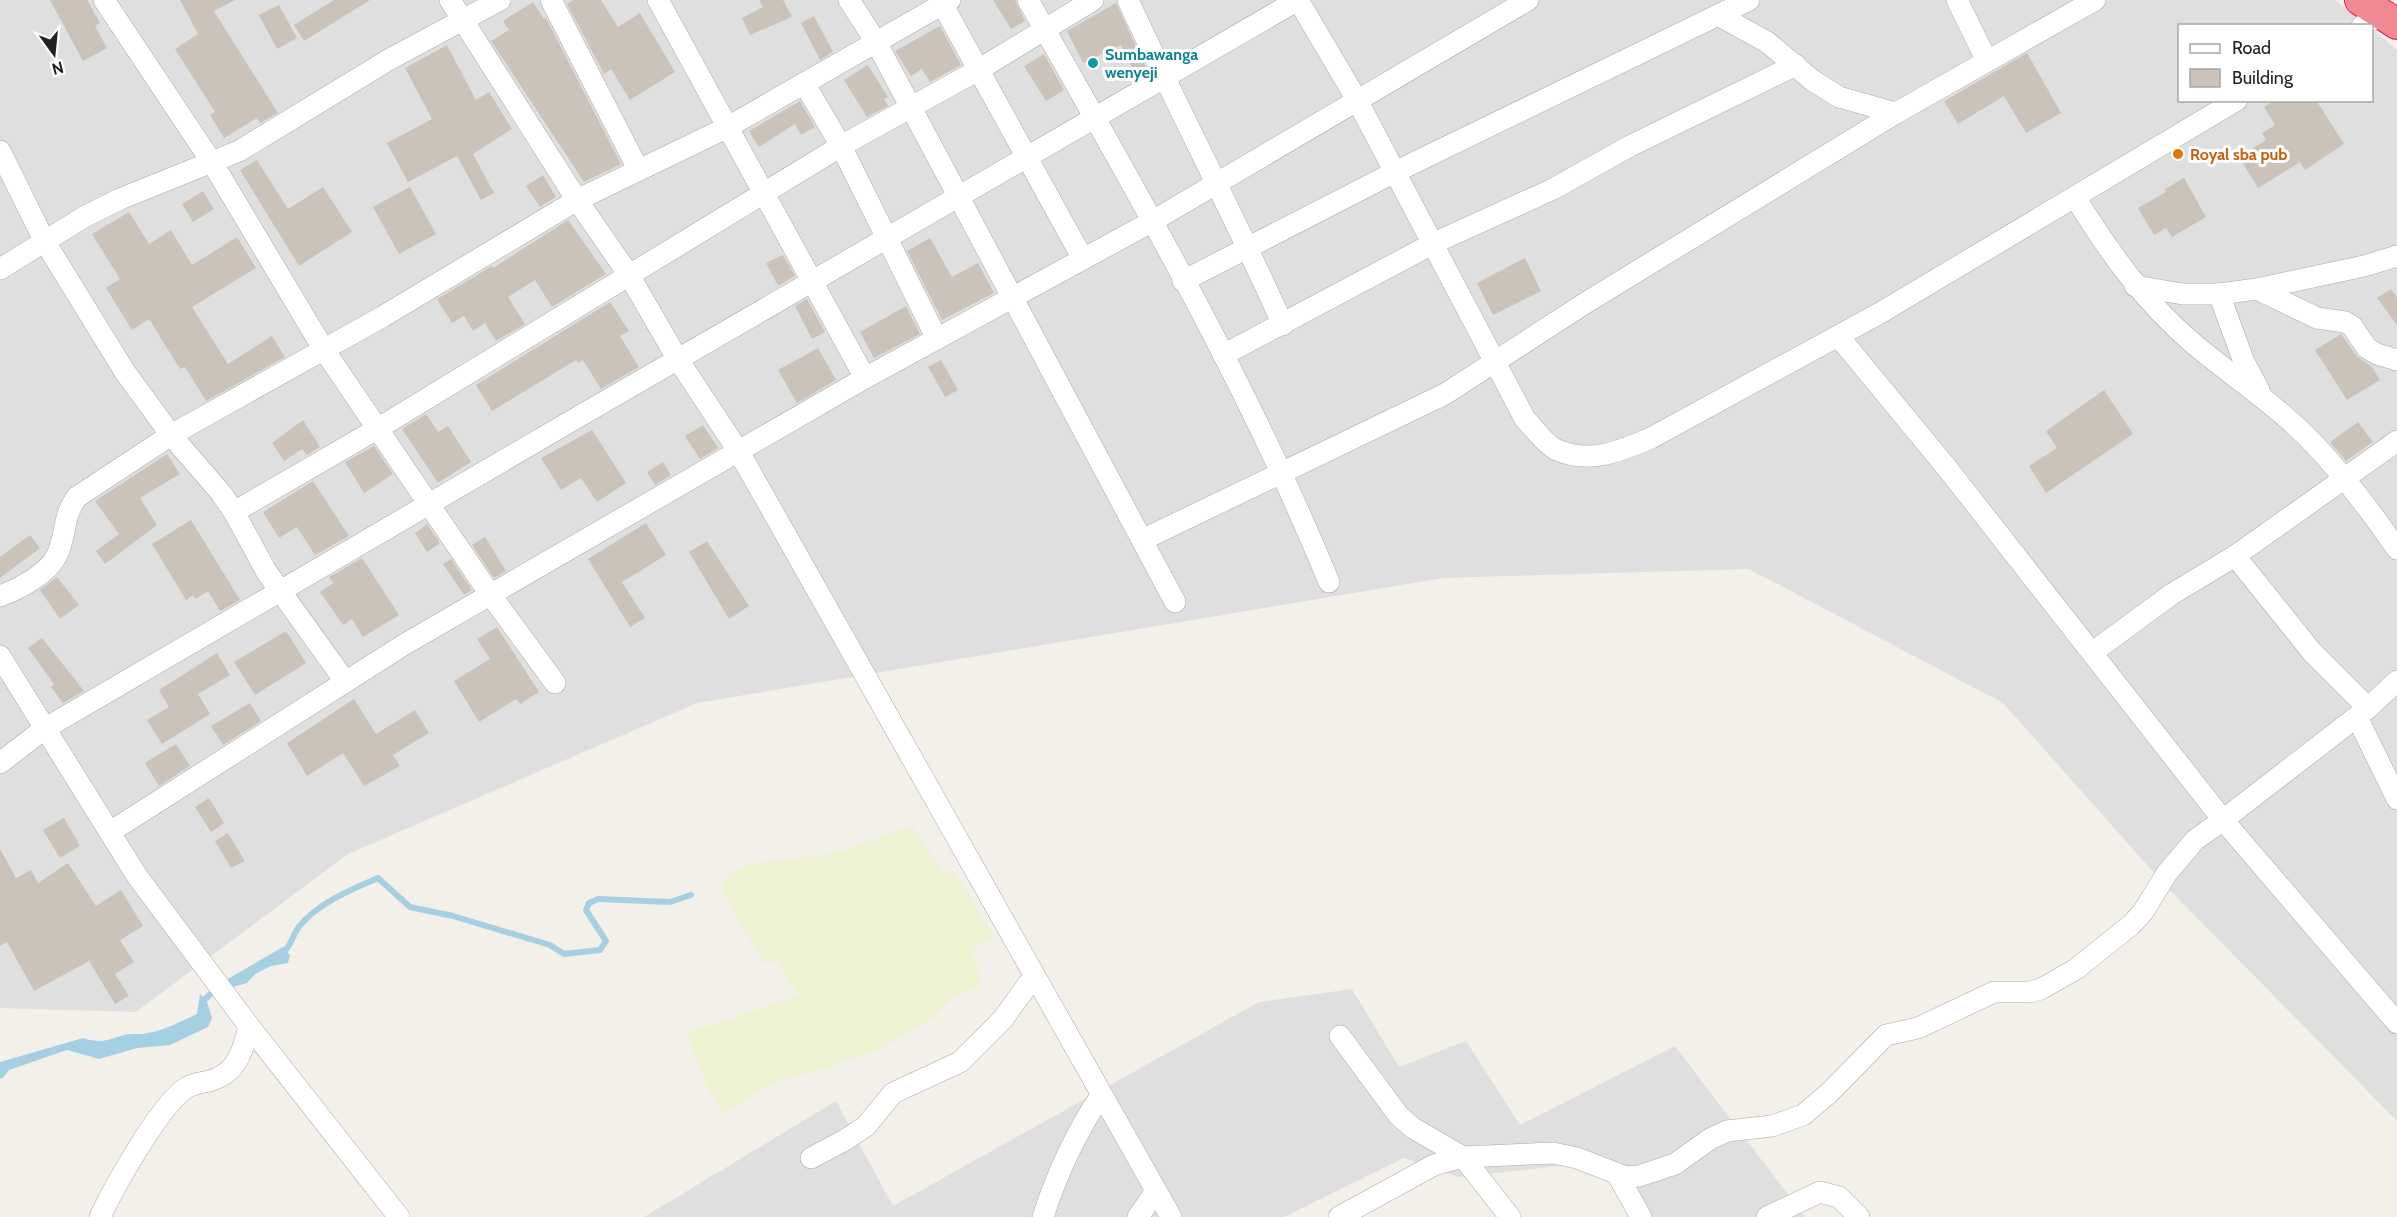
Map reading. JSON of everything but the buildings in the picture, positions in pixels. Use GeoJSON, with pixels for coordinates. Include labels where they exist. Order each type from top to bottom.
{"type":"FeatureCollection","features":[{"type":"Feature","properties":{"kind":"street"},"geometry":{"type":"LineString","coordinates":[[104,0],[213,164],[324,350],[429,501],[490,594],[555,683]]}},
{"type":"Feature","properties":{"kind":"street"},"geometry":{"type":"LineString","coordinates":[[450,0],[577,200],[629,275],[677,358],[739,452],[1170,1217]]}},
{"type":"Feature","properties":{"kind":"street"},"geometry":{"type":"LineString","coordinates":[[0,269],[84,217],[120,199],[213,164],[262,138],[324,97],[500,0]]}},
{"type":"Feature","properties":{"kind":"street"},"geometry":{"type":"LineString","coordinates":[[551,0],[638,169]]}},
{"type":"Feature","properties":{"kind":"street"},"geometry":{"type":"LineString","coordinates":[[658,0],[726,128],[865,378]]}},
{"type":"Feature","properties":{"kind":"street"},"geometry":{"type":"LineString","coordinates":[[849,0],[876,42],[1175,602]]}},
{"type":"Feature","properties":{"kind":"street"},"geometry":{"type":"LineString","coordinates":[[1028,0],[1095,118],[1223,355],[1280,472],[1329,582]]}},
{"type":"Feature","properties":{"kind":"street"},"geometry":{"type":"LineString","coordinates":[[234,512],[377,429],[841,146],[980,69],[1093,0]]}},
{"type":"Feature","properties":{"kind":"street"},"geometry":{"type":"LineString","coordinates":[[1128,0],[1164,79],[1248,247],[1283,325]]}},
{"type":"Feature","properties":{"kind":"street"},"geometry":{"type":"LineString","coordinates":[[0,763],[44,729],[429,501],[885,237],[1028,158],[1298,0],[1357,100],[1525,419],[1554,449],[1585,458],[1619,452],[1651,438],[1839,337],[2234,102]]}},
{"type":"Feature","properties":{"kind":"street"},"geometry":{"type":"LineString","coordinates":[[110,832],[345,681],[490,594],[865,378],[1151,222],[1528,0]]}},
{"type":"Feature","properties":{"kind":"street"},"geometry":{"type":"LineString","coordinates":[[1183,281],[1395,172],[1749,0]]}},
{"type":"Feature","properties":{"kind":"street"},"geometry":{"type":"LineString","coordinates":[[1957,0],[1987,61]]}},
{"type":"Feature","properties":{"kind":"street"},"geometry":{"type":"LineString","coordinates":[[1142,540],[1397,418],[1497,363],[1587,302],[1896,113],[2095,0]]}},
{"type":"Feature","properties":{"kind":"street"},"geometry":{"type":"LineString","coordinates":[[0,597],[31,580],[57,556],[68,508],[77,497],[171,435],[324,350],[577,200],[726,128],[945,1],[1083,259]]}},
{"type":"Feature","properties":{"kind":"street"},"geometry":{"type":"LineString","coordinates":[[1718,15],[1767,42],[1839,97],[1896,113]]}},
{"type":"Feature","properties":{"kind":"street"},"geometry":{"type":"LineString","coordinates":[[1223,355],[1434,243],[1553,189],[1640,141],[1796,65]]}},
{"type":"Feature","properties":{"kind":"street"},"geometry":{"type":"LineString","coordinates":[[804,83],[841,146],[937,339]]}},
{"type":"Feature","properties":{"kind":"street"},"geometry":{"type":"LineString","coordinates":[[0,151],[45,242],[125,372],[171,435],[234,512],[266,571],[345,681]]}},
{"type":"Feature","properties":{"kind":"street"},"geometry":{"type":"LineString","coordinates":[[2074,197],[2109,253],[2135,286],[2194,344],[2262,396],[2315,445],[2395,540]]}},
{"type":"Feature","properties":{"kind":"street"},"geometry":{"type":"LineString","coordinates":[[2135,286],[2183,294],[2219,294],[2257,289],[2364,266],[2397,256]]}},
{"type":"Feature","properties":{"kind":"street"},"geometry":{"type":"LineString","coordinates":[[2257,289],[2317,318],[2345,322],[2352,326],[2367,348],[2377,354],[2397,360]]}},
{"type":"Feature","properties":{"kind":"street"},"geometry":{"type":"LineString","coordinates":[[2219,294],[2244,362],[2262,396]]}},
{"type":"Feature","properties":{"kind":"street"},"geometry":{"type":"LineString","coordinates":[[1839,337],[2093,652],[2223,820],[2397,1023]]}},
{"type":"Feature","properties":{"kind":"street"},"geometry":{"type":"LineString","coordinates":[[2093,652],[2172,594],[2235,556],[2397,441]]}},
{"type":"Feature","properties":{"kind":"street"},"geometry":{"type":"LineString","coordinates":[[2235,556],[2363,712],[2397,799]]}},
{"type":"Feature","properties":{"kind":"street"},"geometry":{"type":"LineString","coordinates":[[0,656],[143,885],[249,1026],[399,1217]]}},
{"type":"Feature","properties":{"kind":"street"},"geometry":{"type":"LineString","coordinates":[[1339,1217],[1434,1165],[1463,1157],[1553,1153],[1577,1158],[1617,1174],[1633,1177],[1675,1164],[1710,1139],[1727,1131],[1772,1126],[1803,1115],[1830,1093],[1886,1035],[1918,1028],[1994,992],[2031,992],[2053,984],[2132,925],[2143,912],[2167,873],[2195,840],[2363,712],[2397,681]]}},
{"type":"Feature","properties":{"kind":"street"},"geometry":{"type":"LineString","coordinates":[[811,1158],[866,1126],[893,1093],[952,1067],[965,1058],[1003,1019],[1034,976]]}},
{"type":"Feature","properties":{"kind":"street"},"geometry":{"type":"LineString","coordinates":[[100,1217],[121,1177],[176,1097],[193,1085],[227,1073],[238,1063],[249,1026]]}},
{"type":"Feature","properties":{"kind":"street"},"geometry":{"type":"LineString","coordinates":[[1340,1036],[1399,1116],[1413,1128],[1463,1157],[1510,1217]]}},
{"type":"Feature","properties":{"kind":"street"},"geometry":{"type":"LineString","coordinates":[[1043,1217],[1062,1165],[1101,1095]]}},
{"type":"Feature","properties":{"kind":"street"},"geometry":{"type":"LineString","coordinates":[[1617,1174],[1641,1217]]}},
{"type":"Feature","properties":{"kind":"street"},"geometry":{"type":"LineString","coordinates":[[1138,1217],[1156,1191]]}},
{"type":"Feature","properties":{"kind":"street"},"geometry":{"type":"LineString","coordinates":[[1767,1217],[1820,1192],[1839,1197],[1859,1217]]}},
{"type":"Feature","properties":{"kind":"shaded area"},"geometry":{"type":"Polygon","coordinates":[[[0,0],[2335,0],[2366,24],[2178,24],[2178,102],[2373,102],[2373,30],[2397,50],[2397,1121],[2162,882],[2003,703],[1749,569],[1443,578],[697,703],[348,854],[136,1012],[0,1008],[0,0]]]}},
{"type":"Feature","properties":{"kind":"shaded area"},"geometry":{"type":"Polygon","coordinates":[[[1352,989],[1399,1067],[1466,1041],[1520,1125],[1675,1046],[1805,1217],[1636,1217],[1628,1198],[1588,1163],[1458,1177],[1404,1158],[1284,1217],[644,1217],[836,1101],[893,1206],[1259,1002],[1352,989]]]}},
{"type":"Feature","properties":{"kind":"green space"},"geometry":{"type":"Polygon","coordinates":[[[913,826],[943,872],[953,870],[994,936],[973,950],[981,985],[953,997],[932,1018],[883,1047],[831,1067],[775,1082],[722,1113],[705,1082],[687,1033],[799,995],[777,961],[764,963],[738,921],[721,883],[731,874],[751,864],[835,853],[913,826]]]}},
{"type":"Feature","properties":{"kind":"water"},"geometry":{"type":"Polygon","coordinates":[[[283,947],[290,955],[288,963],[271,966],[255,974],[247,983],[233,987],[221,995],[226,980],[283,947]]]}},
{"type":"Feature","properties":{"kind":"water"},"geometry":{"type":"Polygon","coordinates":[[[200,994],[207,1002],[212,1018],[208,1027],[170,1045],[137,1048],[99,1059],[67,1050],[9,1070],[2,1079],[0,1078],[0,1062],[83,1038],[104,1041],[127,1034],[154,1032],[173,1025],[197,1014],[200,994]]]}},
{"type":"Feature","properties":{"kind":"waterway"},"geometry":{"type":"LineString","coordinates":[[281,955],[298,928],[314,912],[335,898],[378,878],[410,907],[453,916],[550,945],[564,954],[600,950],[606,941],[586,910],[589,903],[598,899],[670,902],[691,895]]}},
{"type":"Feature","properties":{"kind":"waterway"},"geometry":{"type":"LineString","coordinates":[[204,1006],[203,1001],[216,989]]}},
{"type":"Feature","properties":{"kind":"place","name":"Sumbawanga wenyeji"},"geometry":{"type":"Point","coordinates":[1093,63]}},
{"type":"Feature","properties":{"kind":"place","name":"Royal sba pub"},"geometry":{"type":"Point","coordinates":[2178,154]}}]}
